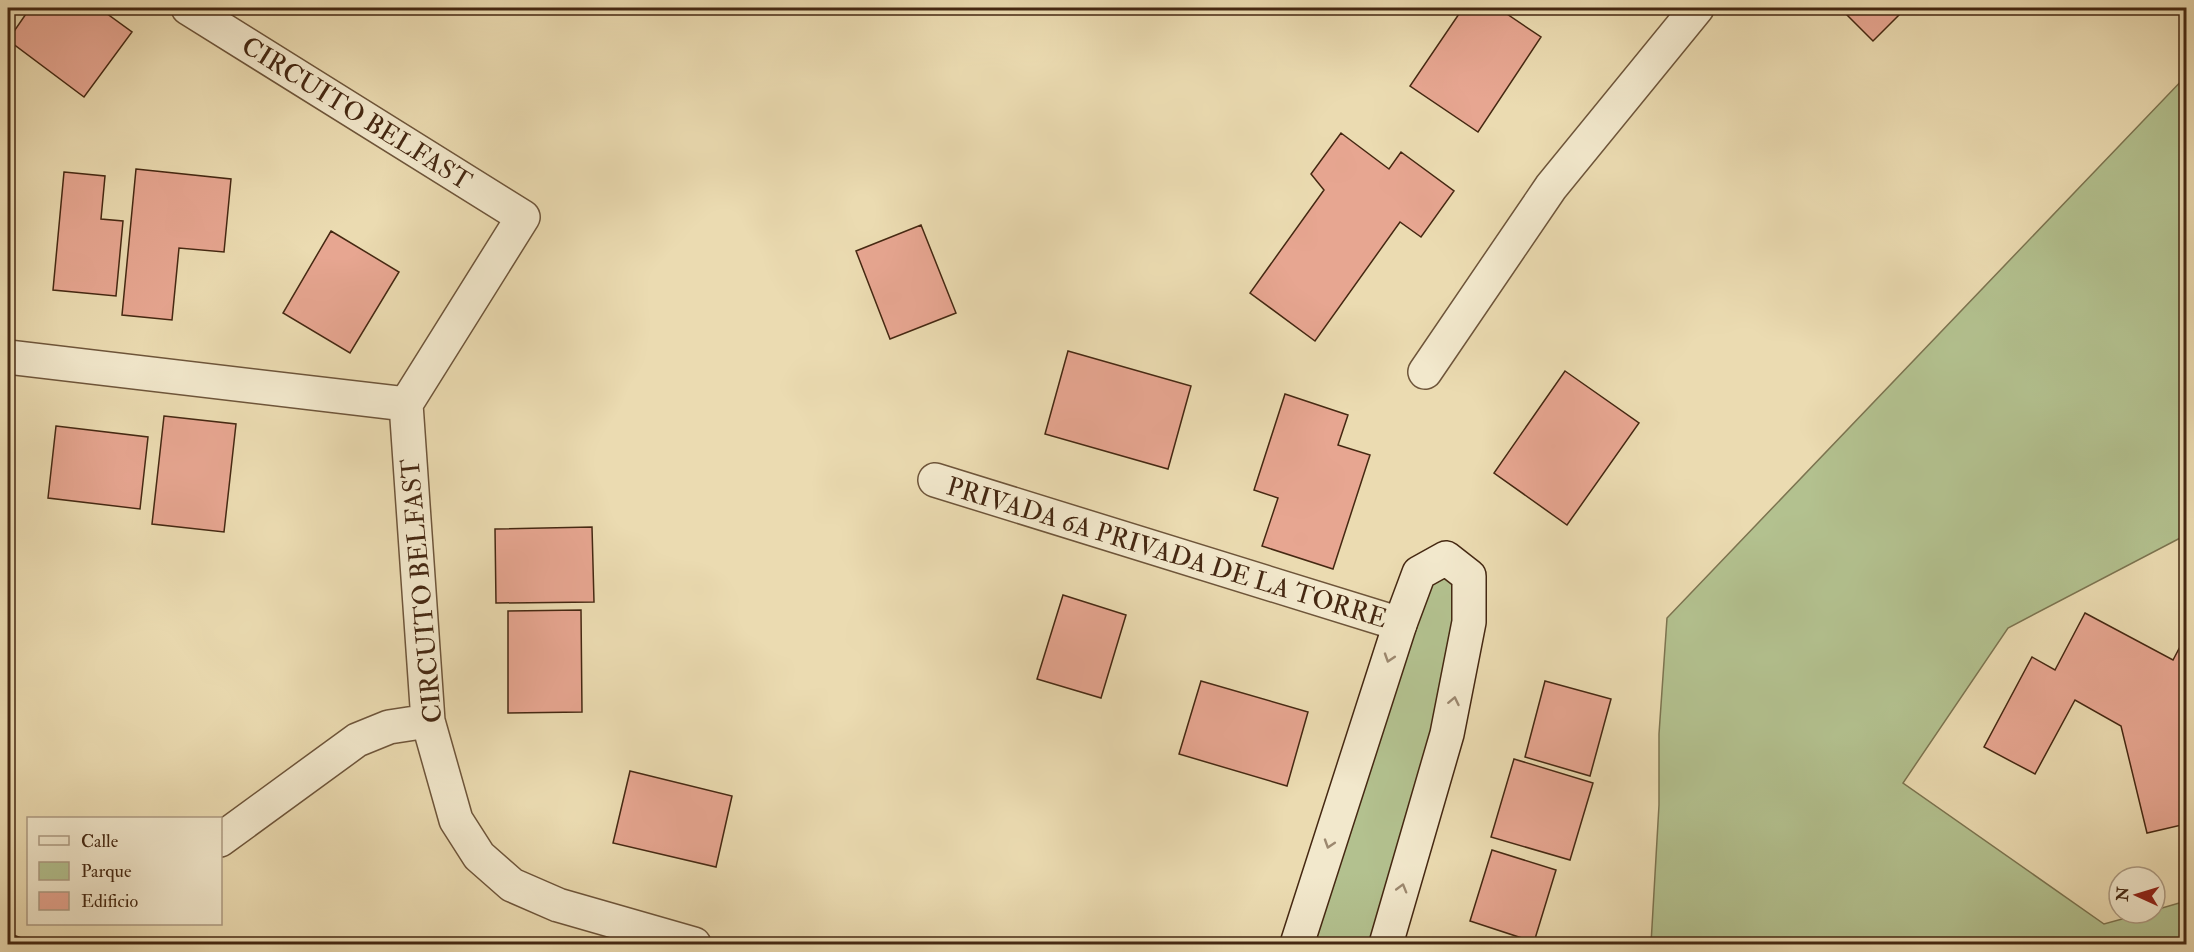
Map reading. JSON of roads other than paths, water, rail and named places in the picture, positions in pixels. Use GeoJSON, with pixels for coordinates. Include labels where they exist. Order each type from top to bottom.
{"type":"FeatureCollection","features":[{"type":"Feature","properties":{"kind":"street","name":"CIRCUITO BELFAST"},"geometry":{"type":"LineString","coordinates":[[188,8],[523,217],[406,404],[428,721],[456,820],[479,856],[512,885],[558,905],[694,945]]}},
{"type":"Feature","properties":{"kind":"street"},"geometry":{"type":"LineString","coordinates":[[1425,372],[1551,187],[1697,8]]}},
{"type":"Feature","properties":{"kind":"street"},"geometry":{"type":"LineString","coordinates":[[8,357],[406,404]]}},
{"type":"Feature","properties":{"kind":"street","name":"PRIVADA 6A PRIVADA DE LA TORRE"},"geometry":{"type":"LineString","coordinates":[[935,480],[1400,624]]}},
{"type":"Feature","properties":{"kind":"street"},"geometry":{"type":"LineString","coordinates":[[1297,945],[1400,624],[1419,573],[1446,558],[1469,576],[1469,622],[1447,734],[1386,945]]}},
{"type":"Feature","properties":{"kind":"street"},"geometry":{"type":"LineString","coordinates":[[222,839],[357,740],[389,728],[428,721]]}}]}
